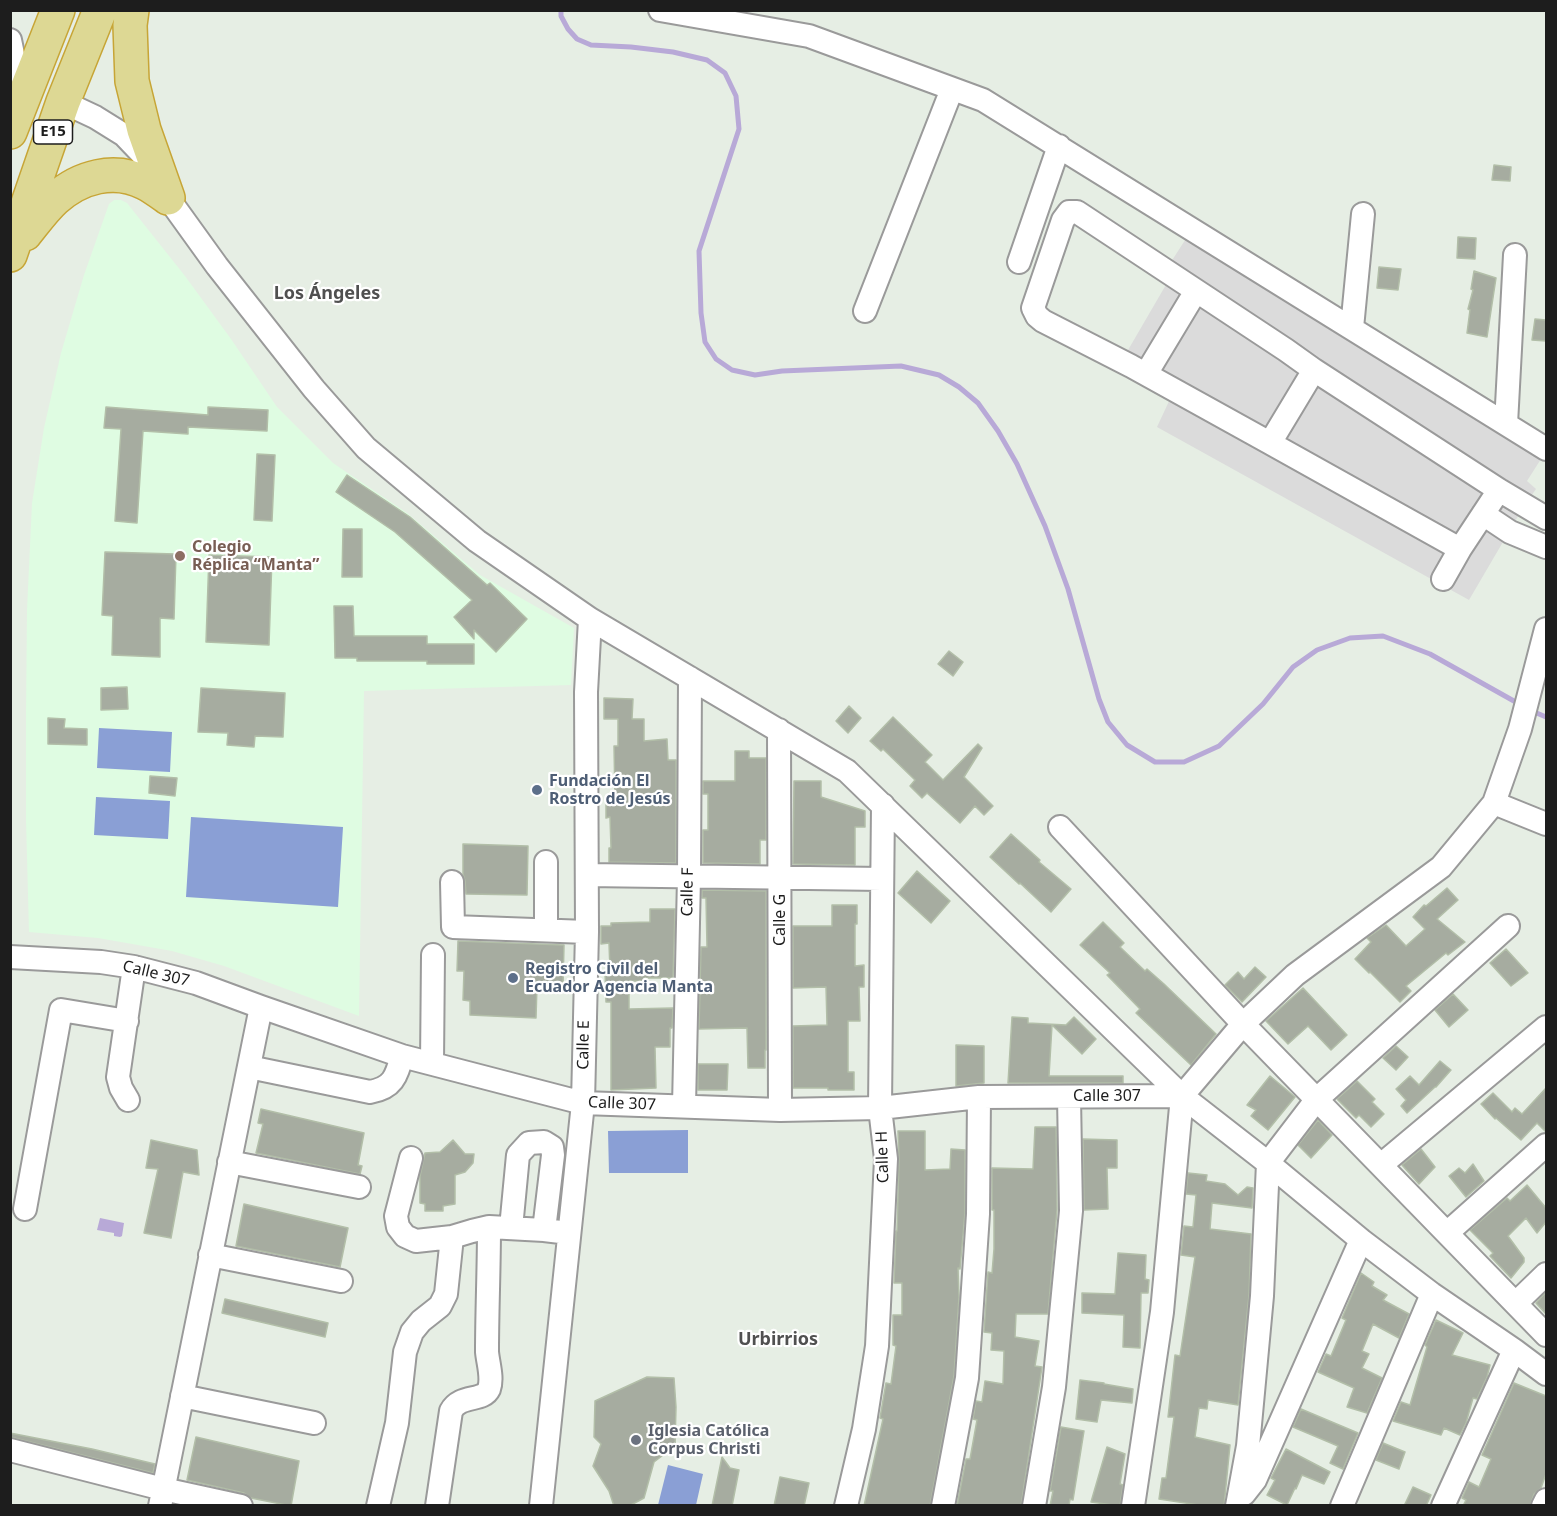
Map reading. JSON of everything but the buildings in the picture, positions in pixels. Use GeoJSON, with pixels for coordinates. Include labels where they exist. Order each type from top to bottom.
{"type":"FeatureCollection","features":[{"type":"Feature","properties":{"kind":"highway","name":"E15"},"geometry":{"type":"LineString","coordinates":[[10,132],[58,10]]}},
{"type":"Feature","properties":{"kind":"highway","name":"E15"},"geometry":{"type":"LineString","coordinates":[[11,252],[63,102],[100,10]]}},
{"type":"Feature","properties":{"kind":"highway"},"geometry":{"type":"LineString","coordinates":[[132,10],[130,25],[132,81],[144,129],[168,198]]}},
{"type":"Feature","properties":{"kind":"highway"},"geometry":{"type":"LineString","coordinates":[[11,252],[54,200],[70,187],[90,179],[106,175],[125,176],[145,183],[168,198]]}},
{"type":"Feature","properties":{"kind":"street"},"geometry":{"type":"LineString","coordinates":[[660,10],[809,36],[983,100],[1546,449]]}},
{"type":"Feature","properties":{"kind":"street"},"geometry":{"type":"LineString","coordinates":[[10,40],[15,63],[16,87],[10,117]]}},
{"type":"Feature","properties":{"kind":"street"},"geometry":{"type":"LineString","coordinates":[[865,311],[952,89]]}},
{"type":"Feature","properties":{"kind":"street"},"geometry":{"type":"LineString","coordinates":[[63,102],[96,117],[124,135],[145,157],[168,198],[218,266],[314,388],[366,448],[477,541],[591,620],[847,771],[1182,1096],[1361,1240],[1432,1294],[1546,1374]]}},
{"type":"Feature","properties":{"kind":"street"},"geometry":{"type":"LineString","coordinates":[[1020,262],[1059,146]]}},
{"type":"Feature","properties":{"kind":"street"},"geometry":{"type":"LineString","coordinates":[[1460,549],[1037,316],[1033,308],[1063,220],[1069,212],[1077,212],[1314,370],[1546,518]]}},
{"type":"Feature","properties":{"kind":"street"},"geometry":{"type":"LineString","coordinates":[[1352,328],[1363,214]]}},
{"type":"Feature","properties":{"kind":"street"},"geometry":{"type":"LineString","coordinates":[[1506,424],[1515,255]]}},
{"type":"Feature","properties":{"kind":"street"},"geometry":{"type":"LineString","coordinates":[[1146,374],[1196,291]]}},
{"type":"Feature","properties":{"kind":"street"},"geometry":{"type":"LineString","coordinates":[[1270,443],[1314,370]]}},
{"type":"Feature","properties":{"kind":"street"},"geometry":{"type":"LineString","coordinates":[[1443,579],[1499,490]]}},
{"type":"Feature","properties":{"kind":"street"},"geometry":{"type":"LineString","coordinates":[[1483,514],[1510,532],[1546,547]]}},
{"type":"Feature","properties":{"kind":"street","name":"Calle E"},"geometry":{"type":"LineString","coordinates":[[541,1506],[583,1103],[587,932],[586,692],[591,620]]}},
{"type":"Feature","properties":{"kind":"street"},"geometry":{"type":"LineString","coordinates":[[1133,1506],[1162,1312],[1182,1096],[1243,1024],[1295,975],[1441,867],[1494,803],[1520,729],[1540,689],[1546,629]]}},
{"type":"Feature","properties":{"kind":"street","name":"Calle F"},"geometry":{"type":"LineString","coordinates":[[684,1106],[690,678]]}},
{"type":"Feature","properties":{"kind":"street","name":"Calle G"},"geometry":{"type":"LineString","coordinates":[[778,730],[780,1110]]}},
{"type":"Feature","properties":{"kind":"street"},"geometry":{"type":"LineString","coordinates":[[1494,803],[1546,824]]}},
{"type":"Feature","properties":{"kind":"street","name":"Calle H"},"geometry":{"type":"LineString","coordinates":[[846,1506],[864,1429],[877,1346],[886,1159],[880,1108],[883,806]]}},
{"type":"Feature","properties":{"kind":"street"},"geometry":{"type":"LineString","coordinates":[[1060,827],[1243,1024],[1546,1335]]}},
{"type":"Feature","properties":{"kind":"street"},"geometry":{"type":"LineString","coordinates":[[546,862],[546,930]]}},
{"type":"Feature","properties":{"kind":"street"},"geometry":{"type":"LineString","coordinates":[[587,875],[882,879]]}},
{"type":"Feature","properties":{"kind":"street"},"geometry":{"type":"LineString","coordinates":[[452,882],[453,927],[587,932]]}},
{"type":"Feature","properties":{"kind":"street"},"geometry":{"type":"LineString","coordinates":[[1237,1504],[1248,1446],[1262,1296],[1268,1163],[1317,1099],[1509,926]]}},
{"type":"Feature","properties":{"kind":"street"},"geometry":{"type":"LineString","coordinates":[[432,1063],[433,956]]}},
{"type":"Feature","properties":{"kind":"street","name":"Calle 307"},"geometry":{"type":"LineString","coordinates":[[10,957],[65,959],[134,968],[196,983],[402,1056],[583,1103],[780,1110],[880,1108],[979,1097],[1182,1096]]}},
{"type":"Feature","properties":{"kind":"street"},"geometry":{"type":"LineString","coordinates":[[128,1100],[118,1077],[134,968]]}},
{"type":"Feature","properties":{"kind":"street"},"geometry":{"type":"LineString","coordinates":[[161,1497],[261,1007]]}},
{"type":"Feature","properties":{"kind":"street"},"geometry":{"type":"LineString","coordinates":[[26,1209],[62,1010],[127,1020]]}},
{"type":"Feature","properties":{"kind":"street"},"geometry":{"type":"LineString","coordinates":[[1381,1165],[1546,1027]]}},
{"type":"Feature","properties":{"kind":"street"},"geometry":{"type":"LineString","coordinates":[[249,1067],[370,1092],[382,1090],[392,1083],[402,1056]]}},
{"type":"Feature","properties":{"kind":"street"},"geometry":{"type":"LineString","coordinates":[[943,1506],[967,1378],[978,1214],[979,1097]]}},
{"type":"Feature","properties":{"kind":"street"},"geometry":{"type":"LineString","coordinates":[[1034,1506],[1054,1387],[1071,1211],[1070,1097]]}},
{"type":"Feature","properties":{"kind":"street"},"geometry":{"type":"LineString","coordinates":[[437,1506],[451,1411],[459,1401],[483,1395],[488,1390],[490,1380],[488,1354],[500,1228],[518,1155],[530,1143],[544,1142],[552,1147],[554,1155],[544,1230]]}},
{"type":"Feature","properties":{"kind":"street"},"geometry":{"type":"LineString","coordinates":[[1447,1233],[1546,1145]]}},
{"type":"Feature","properties":{"kind":"street"},"geometry":{"type":"LineString","coordinates":[[411,1158],[396,1216],[398,1227],[405,1236],[416,1241],[500,1228],[569,1233]]}},
{"type":"Feature","properties":{"kind":"street"},"geometry":{"type":"LineString","coordinates":[[229,1162],[358,1187]]}},
{"type":"Feature","properties":{"kind":"street"},"geometry":{"type":"LineString","coordinates":[[378,1506],[397,1423],[405,1352],[412,1332],[421,1321],[440,1306],[446,1294],[452,1237]]}},
{"type":"Feature","properties":{"kind":"street"},"geometry":{"type":"LineString","coordinates":[[1237,1504],[1255,1480],[1361,1240]]}},
{"type":"Feature","properties":{"kind":"street"},"geometry":{"type":"LineString","coordinates":[[210,1255],[341,1281]]}},
{"type":"Feature","properties":{"kind":"street"},"geometry":{"type":"LineString","coordinates":[[1516,1303],[1546,1274]]}},
{"type":"Feature","properties":{"kind":"street"},"geometry":{"type":"LineString","coordinates":[[1342,1506],[1432,1294]]}},
{"type":"Feature","properties":{"kind":"street"},"geometry":{"type":"LineString","coordinates":[[1443,1506],[1514,1350]]}},
{"type":"Feature","properties":{"kind":"street"},"geometry":{"type":"LineString","coordinates":[[182,1396],[314,1423]]}},
{"type":"Feature","properties":{"kind":"street"},"geometry":{"type":"LineString","coordinates":[[10,1450],[161,1497],[241,1506]]}},
{"type":"Feature","properties":{"kind":"street"},"geometry":{"type":"LineString","coordinates":[[1543,1506],[1546,1500]]}},
{"type":"Feature","properties":{"kind":"shaded area","name":"Colegio Réplica “Manta”"},"geometry":{"type":"Polygon","coordinates":[[[114,200],[127,203],[185,276],[277,407],[333,463],[407,513],[480,575],[574,628],[571,685],[364,691],[359,1016],[224,966],[172,951],[98,938],[29,932],[26,714],[27,610],[32,503],[44,428],[61,353],[84,275],[109,204],[114,200]]]}},
{"type":"Feature","properties":{"kind":"shaded area"},"geometry":{"type":"Polygon","coordinates":[[[1189,234],[1541,459],[1527,481],[1536,489],[1469,600],[1157,427],[1171,397],[1117,369],[1167,283],[1160,279],[1189,234]]]}},
{"type":"Feature","properties":{"kind":"shaded area"},"geometry":{"type":"Polygon","coordinates":[[[99,728],[172,732],[170,772],[97,768],[99,728]]]}},
{"type":"Feature","properties":{"kind":"shaded area"},"geometry":{"type":"Polygon","coordinates":[[[96,797],[170,801],[168,839],[94,835],[96,797]]]}},
{"type":"Feature","properties":{"kind":"shaded area"},"geometry":{"type":"Polygon","coordinates":[[[191,817],[343,827],[338,907],[186,897],[191,817]]]}},
{"type":"Feature","properties":{"kind":"shaded area"},"geometry":{"type":"Polygon","coordinates":[[[688,1130],[688,1173],[609,1173],[608,1131],[688,1130]]]}},
{"type":"Feature","properties":{"kind":"shaded area"},"geometry":{"type":"Polygon","coordinates":[[[100,1218],[124,1223],[122,1236],[114,1236],[114,1233],[97,1230],[100,1218]]]}},
{"type":"Feature","properties":{"kind":"shaded area"},"geometry":{"type":"Polygon","coordinates":[[[668,1465],[703,1474],[696,1505],[658,1505],[668,1465]]]}},
{"type":"Feature","properties":{"kind":"waterway"},"geometry":{"type":"LineString","coordinates":[[561,10],[561,16],[568,29],[577,39],[591,45],[673,52],[707,60],[725,73],[736,96],[739,129],[699,251],[701,313],[705,342],[716,359],[732,370],[755,375],[782,371],[901,366],[939,375],[959,387],[978,403],[1017,464],[1045,526],[1068,589],[1099,699],[1108,722],[1127,745],[1155,762],[1184,762],[1219,746],[1263,704],[1293,667],[1317,650],[1350,638],[1383,636],[1430,654],[1521,705]]}},
{"type":"Feature","properties":{"kind":"waterway"},"geometry":{"type":"LineString","coordinates":[[1532,711],[1546,717]]}},
{"type":"Feature","properties":{"kind":"place","name":"Colegio Réplica “Manta”"},"geometry":{"type":"Point","coordinates":[180,556]}},
{"type":"Feature","properties":{"kind":"place","name":"Fundación El Rostro de Jesús"},"geometry":{"type":"Point","coordinates":[537,790]}},
{"type":"Feature","properties":{"kind":"place","name":"Registro Civil del Ecuador Agencia Manta"},"geometry":{"type":"Point","coordinates":[513,978]}},
{"type":"Feature","properties":{"kind":"place","name":"Iglesia Católica Corpus Christi"},"geometry":{"type":"Point","coordinates":[636,1440]}},
{"type":"Feature","properties":{"kind":"district","name":"Los Ángeles"},"geometry":{"type":"Point","coordinates":[327,294]}},
{"type":"Feature","properties":{"kind":"district","name":"Urbirrios"},"geometry":{"type":"Point","coordinates":[778,1340]}}]}
